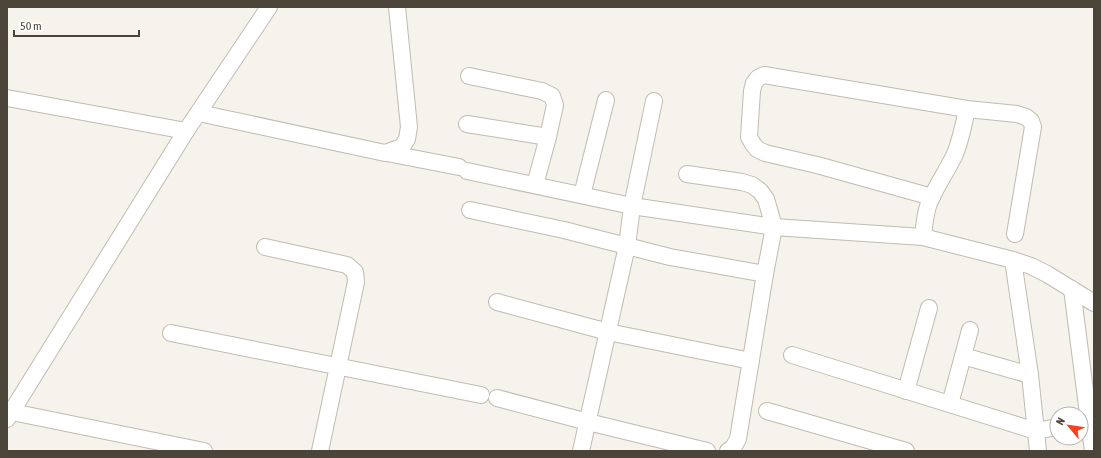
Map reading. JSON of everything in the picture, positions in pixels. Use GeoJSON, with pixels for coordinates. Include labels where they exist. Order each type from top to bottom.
{"type":"FeatureCollection","features":[{"type":"Feature","properties":{"kind":"street"},"geometry":{"type":"LineString","coordinates":[[204,451],[8,414],[186,131],[269,7]]}},
{"type":"Feature","properties":{"kind":"street"},"geometry":{"type":"LineString","coordinates":[[386,153],[402,147],[407,139],[409,127],[397,7]]}},
{"type":"Feature","properties":{"kind":"street"},"geometry":{"type":"LineString","coordinates":[[932,197],[765,152],[757,148],[749,136],[752,91],[754,83],[758,78],[764,75],[967,109],[1018,114],[1026,117],[1031,121],[1033,127],[1015,234]]}},
{"type":"Feature","properties":{"kind":"street"},"geometry":{"type":"LineString","coordinates":[[469,76],[542,91],[552,96],[555,105],[535,186]]}},
{"type":"Feature","properties":{"kind":"street"},"geometry":{"type":"LineString","coordinates":[[7,98],[186,131]]}},
{"type":"Feature","properties":{"kind":"street"},"geometry":{"type":"LineString","coordinates":[[582,195],[606,100]]}},
{"type":"Feature","properties":{"kind":"street"},"geometry":{"type":"LineString","coordinates":[[581,451],[627,246],[632,206],[654,101]]}},
{"type":"Feature","properties":{"kind":"street"},"geometry":{"type":"LineString","coordinates":[[923,237],[925,217],[932,197],[959,143],[967,109]]}},
{"type":"Feature","properties":{"kind":"street"},"geometry":{"type":"LineString","coordinates":[[199,113],[632,206],[774,227],[923,237],[1013,260],[1047,274],[1094,304]]}},
{"type":"Feature","properties":{"kind":"street"},"geometry":{"type":"LineString","coordinates":[[467,124],[548,137]]}},
{"type":"Feature","properties":{"kind":"street"},"geometry":{"type":"LineString","coordinates":[[687,174],[742,182],[752,185],[760,191],[766,199],[774,227],[738,439],[733,448],[728,451]]}},
{"type":"Feature","properties":{"kind":"street"},"geometry":{"type":"LineString","coordinates":[[470,210],[564,230],[670,257],[765,274]]}},
{"type":"Feature","properties":{"kind":"street"},"geometry":{"type":"LineString","coordinates":[[265,247],[347,265],[355,272],[356,282],[320,451]]}},
{"type":"Feature","properties":{"kind":"street"},"geometry":{"type":"LineString","coordinates":[[1013,260],[1030,375],[1038,451]]}},
{"type":"Feature","properties":{"kind":"street"},"geometry":{"type":"LineString","coordinates":[[1072,289],[1090,391],[1088,406]]}},
{"type":"Feature","properties":{"kind":"street"},"geometry":{"type":"LineString","coordinates":[[497,302],[608,332],[751,361]]}},
{"type":"Feature","properties":{"kind":"street"},"geometry":{"type":"LineString","coordinates":[[906,391],[929,308]]}},
{"type":"Feature","properties":{"kind":"street"},"geometry":{"type":"LineString","coordinates":[[950,404],[970,330]]}},
{"type":"Feature","properties":{"kind":"street"},"geometry":{"type":"LineString","coordinates":[[171,333],[489,396],[707,451]]}},
{"type":"Feature","properties":{"kind":"street"},"geometry":{"type":"LineString","coordinates":[[792,355],[1036,431],[1049,429]]}},
{"type":"Feature","properties":{"kind":"street"},"geometry":{"type":"LineString","coordinates":[[963,356],[1030,375]]}},
{"type":"Feature","properties":{"kind":"street"},"geometry":{"type":"LineString","coordinates":[[767,411],[896,449]]}},
{"type":"Feature","properties":{"kind":"street"},"geometry":{"type":"LineString","coordinates":[[1089,436],[1093,451]]}}]}
